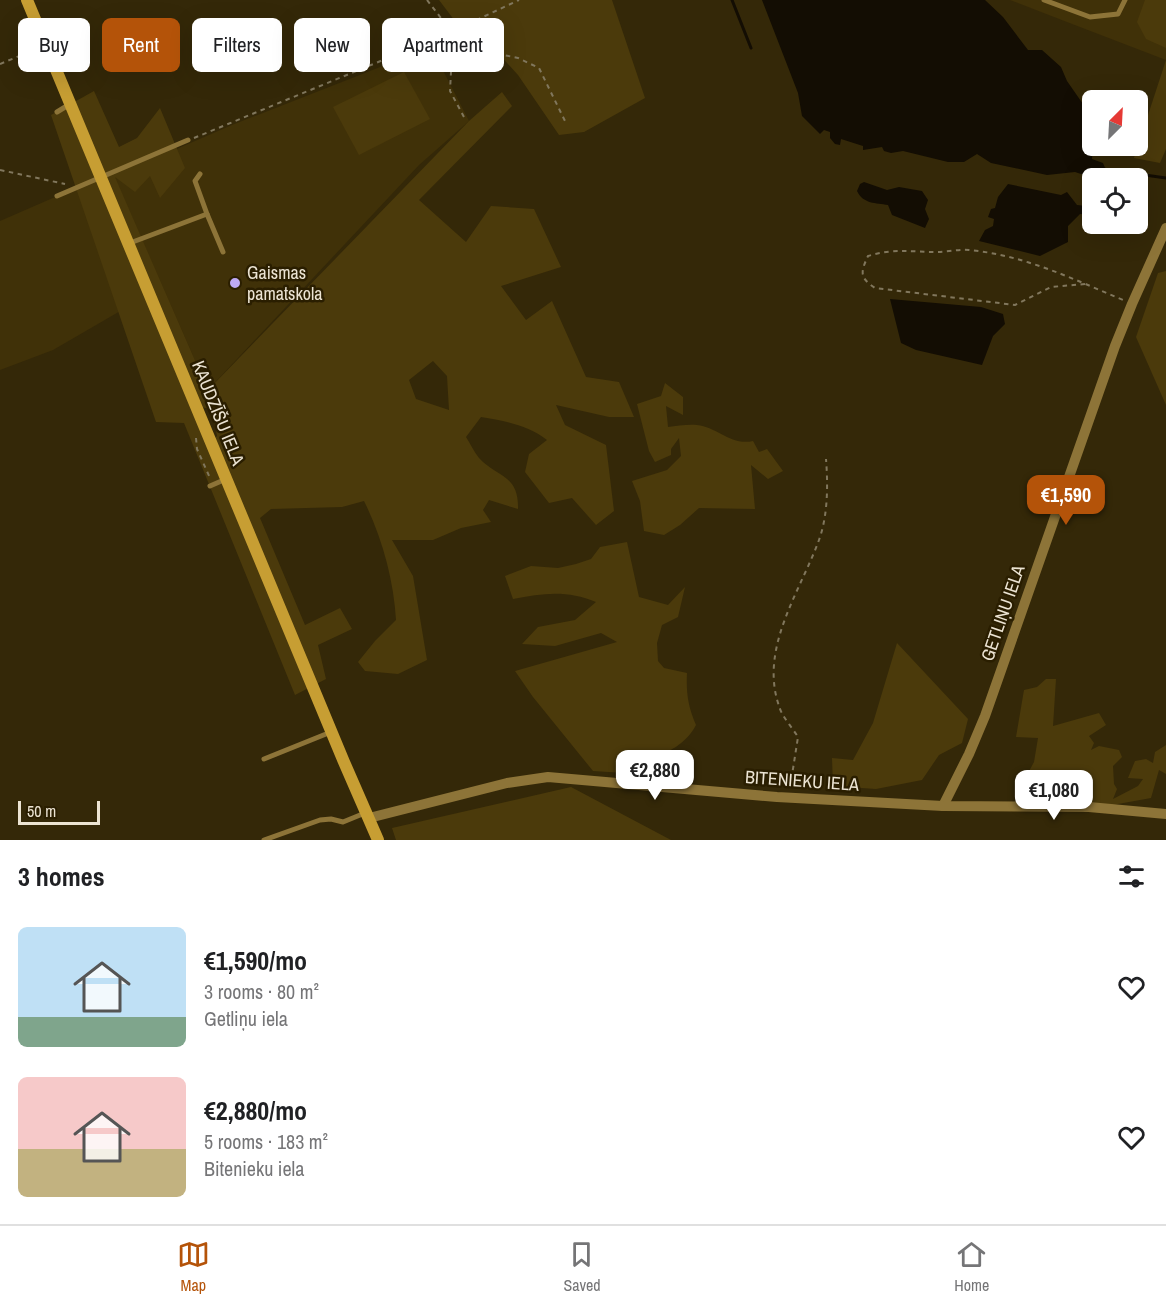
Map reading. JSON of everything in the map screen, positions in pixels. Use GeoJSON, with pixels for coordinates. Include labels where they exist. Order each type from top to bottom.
{"type":"FeatureCollection","features":[{"type":"Feature","properties":{"kind":"street","name":"KAUDZĪŠU IELA"},"geometry":{"type":"LineString","coordinates":[[27,0],[35,18]]}},
{"type":"Feature","properties":{"kind":"street","name":"KAUDZĪŠU IELA"},"geometry":{"type":"LineString","coordinates":[[57,72],[378,840]]}},
{"type":"Feature","properties":{"kind":"street","name":"GETLIŅU IELA"},"geometry":{"type":"LineString","coordinates":[[943,806],[985,716],[1083,432],[1131,304],[1166,228]]}},
{"type":"Feature","properties":{"kind":"street","name":"BITENIEKU IELA"},"geometry":{"type":"LineString","coordinates":[[368,815],[507,783],[548,777],[788,798],[943,806],[1089,807],[1166,814]]}},
{"type":"Feature","properties":{"kind":"lane"},"geometry":{"type":"LineString","coordinates":[[1044,0],[1090,17],[1118,14],[1125,0]]}},
{"type":"Feature","properties":{"kind":"lane"},"geometry":{"type":"LineString","coordinates":[[57,112],[71,104]]}},
{"type":"Feature","properties":{"kind":"lane"},"geometry":{"type":"LineString","coordinates":[[57,196],[188,140]]}},
{"type":"Feature","properties":{"kind":"lane"},"geometry":{"type":"LineString","coordinates":[[200,174],[195,181],[222,252]]}},
{"type":"Feature","properties":{"kind":"lane"},"geometry":{"type":"LineString","coordinates":[[128,243],[207,214]]}},
{"type":"Feature","properties":{"kind":"lane"},"geometry":{"type":"LineString","coordinates":[[211,486],[226,479]]}},
{"type":"Feature","properties":{"kind":"lane"},"geometry":{"type":"LineString","coordinates":[[264,759],[331,732]]}},
{"type":"Feature","properties":{"kind":"lane"},"geometry":{"type":"LineString","coordinates":[[264,840],[320,820],[332,819],[343,822],[368,815]]}},
{"type":"Feature","properties":{"kind":"path"},"geometry":{"type":"LineString","coordinates":[[427,0],[440,18]]}},
{"type":"Feature","properties":{"kind":"path"},"geometry":{"type":"LineString","coordinates":[[481,18],[519,0]]}},
{"type":"Feature","properties":{"kind":"path"},"geometry":{"type":"LineString","coordinates":[[504,55],[518,58],[539,68],[566,123]]}},
{"type":"Feature","properties":{"kind":"path"},"geometry":{"type":"LineString","coordinates":[[0,64],[18,56]]}},
{"type":"Feature","properties":{"kind":"path"},"geometry":{"type":"LineString","coordinates":[[188,140],[382,60]]}},
{"type":"Feature","properties":{"kind":"path"},"geometry":{"type":"LineString","coordinates":[[451,72],[450,91],[464,117]]}},
{"type":"Feature","properties":{"kind":"path"},"geometry":{"type":"LineString","coordinates":[[0,170],[78,187]]}},
{"type":"Feature","properties":{"kind":"path"},"geometry":{"type":"LineString","coordinates":[[1085,284],[1051,287],[1015,305],[875,288],[865,281],[862,269],[868,256],[885,251],[966,250],[998,254],[1044,267],[1085,284],[1131,304]]}},
{"type":"Feature","properties":{"kind":"path"},"geometry":{"type":"LineString","coordinates":[[196,438],[211,486]]}},
{"type":"Feature","properties":{"kind":"path"},"geometry":{"type":"LineString","coordinates":[[788,798],[798,737],[779,707],[774,684],[774,664],[777,646],[791,604],[820,538],[828,486],[826,459]]}},
{"type":"Feature","properties":{"kind":"shaded area"},"geometry":{"type":"Polygon","coordinates":[[[439,0],[612,0],[645,98],[584,132],[559,135],[518,75],[504,60],[504,18],[453,18],[439,0]]]}},
{"type":"Feature","properties":{"kind":"shaded area"},"geometry":{"type":"Polygon","coordinates":[[[762,0],[985,0],[1003,17],[1028,50],[1042,50],[1061,67],[1067,81],[1082,103],[1082,156],[1092,156],[1092,159],[1103,163],[1105,168],[1082,168],[1082,174],[1075,172],[1047,175],[991,163],[977,154],[964,162],[948,162],[903,151],[891,153],[884,151],[882,147],[863,150],[863,146],[841,139],[840,145],[835,144],[830,138],[830,132],[824,130],[820,134],[802,116],[798,93],[762,0]]]}},
{"type":"Feature","properties":{"kind":"shaded area"},"geometry":{"type":"Polygon","coordinates":[[[1010,0],[1166,0],[1166,60],[1067,22],[1010,0]]]}},
{"type":"Feature","properties":{"kind":"shaded area"},"geometry":{"type":"Polygon","coordinates":[[[1145,0],[1166,0],[1166,48],[1146,39],[1137,22],[1145,0]]]}},
{"type":"Feature","properties":{"kind":"shaded area"},"geometry":{"type":"Polygon","coordinates":[[[1166,60],[1166,149],[1160,163],[1134,158],[1135,156],[1148,156],[1148,115],[1166,60]]]}},
{"type":"Feature","properties":{"kind":"shaded area","name":"Gaismas pamatskola"},"geometry":{"type":"Polygon","coordinates":[[[382,66],[382,72],[444,72],[469,121],[419,165],[208,390],[114,176],[232,125],[382,66]]]}},
{"type":"Feature","properties":{"kind":"shaded area"},"geometry":{"type":"Polygon","coordinates":[[[404,72],[430,119],[359,155],[333,107],[404,72]]]}},
{"type":"Feature","properties":{"kind":"shaded area"},"geometry":{"type":"Polygon","coordinates":[[[94,91],[119,147],[137,138],[160,108],[185,168],[160,198],[150,176],[135,192],[115,177],[208,390],[469,121],[502,92],[512,106],[419,200],[466,242],[491,206],[534,209],[561,267],[501,286],[526,320],[552,301],[586,377],[619,382],[634,417],[609,417],[556,405],[565,425],[606,445],[614,511],[596,525],[572,498],[549,503],[525,472],[529,454],[547,440],[524,427],[481,417],[466,437],[479,458],[511,482],[515,489],[518,509],[489,500],[483,510],[491,522],[461,528],[433,540],[392,540],[413,576],[427,660],[398,674],[365,671],[358,662],[396,620],[393,590],[386,559],[364,501],[342,507],[271,509],[260,518],[305,625],[340,608],[352,629],[318,645],[326,679],[295,695],[184,423],[156,422],[51,115],[94,91]],[[433,361],[409,380],[416,399],[449,410],[447,376],[433,361]],[[193,406],[207,446],[217,436],[212,409],[193,406]]]}},
{"type":"Feature","properties":{"kind":"shaded area"},"geometry":{"type":"Polygon","coordinates":[[[864,182],[887,190],[899,187],[922,191],[928,200],[925,209],[929,219],[925,228],[892,215],[888,205],[870,202],[863,198],[857,191],[860,184],[864,182]]]}},
{"type":"Feature","properties":{"kind":"shaded area"},"geometry":{"type":"Polygon","coordinates":[[[85,184],[134,303],[53,350],[0,370],[0,221],[85,184]]]}},
{"type":"Feature","properties":{"kind":"shaded area"},"geometry":{"type":"Polygon","coordinates":[[[1008,184],[1061,195],[1067,192],[1077,205],[1082,206],[1082,214],[1068,226],[1068,242],[1040,256],[979,241],[985,230],[993,226],[994,219],[988,217],[991,209],[995,208],[998,197],[1008,184]]]}},
{"type":"Feature","properties":{"kind":"shaded area"},"geometry":{"type":"Polygon","coordinates":[[[1166,271],[1166,405],[1136,337],[1158,273],[1166,271]]]}},
{"type":"Feature","properties":{"kind":"shaded area"},"geometry":{"type":"Polygon","coordinates":[[[890,299],[981,307],[1003,314],[1005,324],[993,336],[982,365],[916,350],[901,343],[890,299]]]}},
{"type":"Feature","properties":{"kind":"shaded area"},"geometry":{"type":"Polygon","coordinates":[[[665,383],[683,397],[683,415],[666,406],[668,427],[704,426],[731,439],[753,441],[759,452],[767,449],[783,471],[768,479],[751,465],[755,509],[699,508],[680,525],[664,535],[644,531],[640,501],[632,481],[667,470],[681,456],[679,438],[671,449],[671,455],[655,462],[649,451],[637,404],[661,396],[665,383]]]}},
{"type":"Feature","properties":{"kind":"shaded area"},"geometry":{"type":"Polygon","coordinates":[[[627,542],[639,597],[668,605],[685,587],[678,617],[662,625],[657,643],[658,661],[664,668],[687,673],[688,699],[696,725],[676,747],[649,759],[640,774],[593,771],[515,671],[617,642],[601,633],[555,646],[522,644],[538,627],[575,620],[596,602],[565,594],[535,595],[513,599],[505,576],[531,566],[558,568],[576,564],[591,559],[600,547],[627,542]]]}},
{"type":"Feature","properties":{"kind":"shaded area"},"geometry":{"type":"Polygon","coordinates":[[[897,643],[968,719],[962,743],[939,755],[922,780],[876,789],[833,786],[832,758],[853,760],[873,723],[897,643]]]}},
{"type":"Feature","properties":{"kind":"shaded area"},"geometry":{"type":"Polygon","coordinates":[[[1046,679],[1056,679],[1053,726],[1099,713],[1106,725],[1089,736],[1094,743],[1091,750],[1099,746],[1119,750],[1122,757],[1113,766],[1114,784],[1117,789],[1113,799],[1138,786],[1143,779],[1128,778],[1135,761],[1146,759],[1153,763],[1155,752],[1166,745],[1166,774],[1159,770],[1151,798],[1107,806],[1033,803],[1027,775],[1034,762],[1038,738],[1016,737],[1024,690],[1037,687],[1046,679]]]}},
{"type":"Feature","properties":{"kind":"shaded area"},"geometry":{"type":"Polygon","coordinates":[[[571,787],[671,840],[396,840],[392,828],[571,787]]]}},
{"type":"Feature","properties":{"kind":"waterway"},"geometry":{"type":"LineString","coordinates":[[732,0],[751,48]]}},
{"type":"Feature","properties":{"kind":"waterway"},"geometry":{"type":"LineString","coordinates":[[1148,175],[1166,178]]}},
{"type":"Feature","properties":{"kind":"place","name":"Gaismas pamatskola"},"geometry":{"type":"Point","coordinates":[235,283]}}]}
